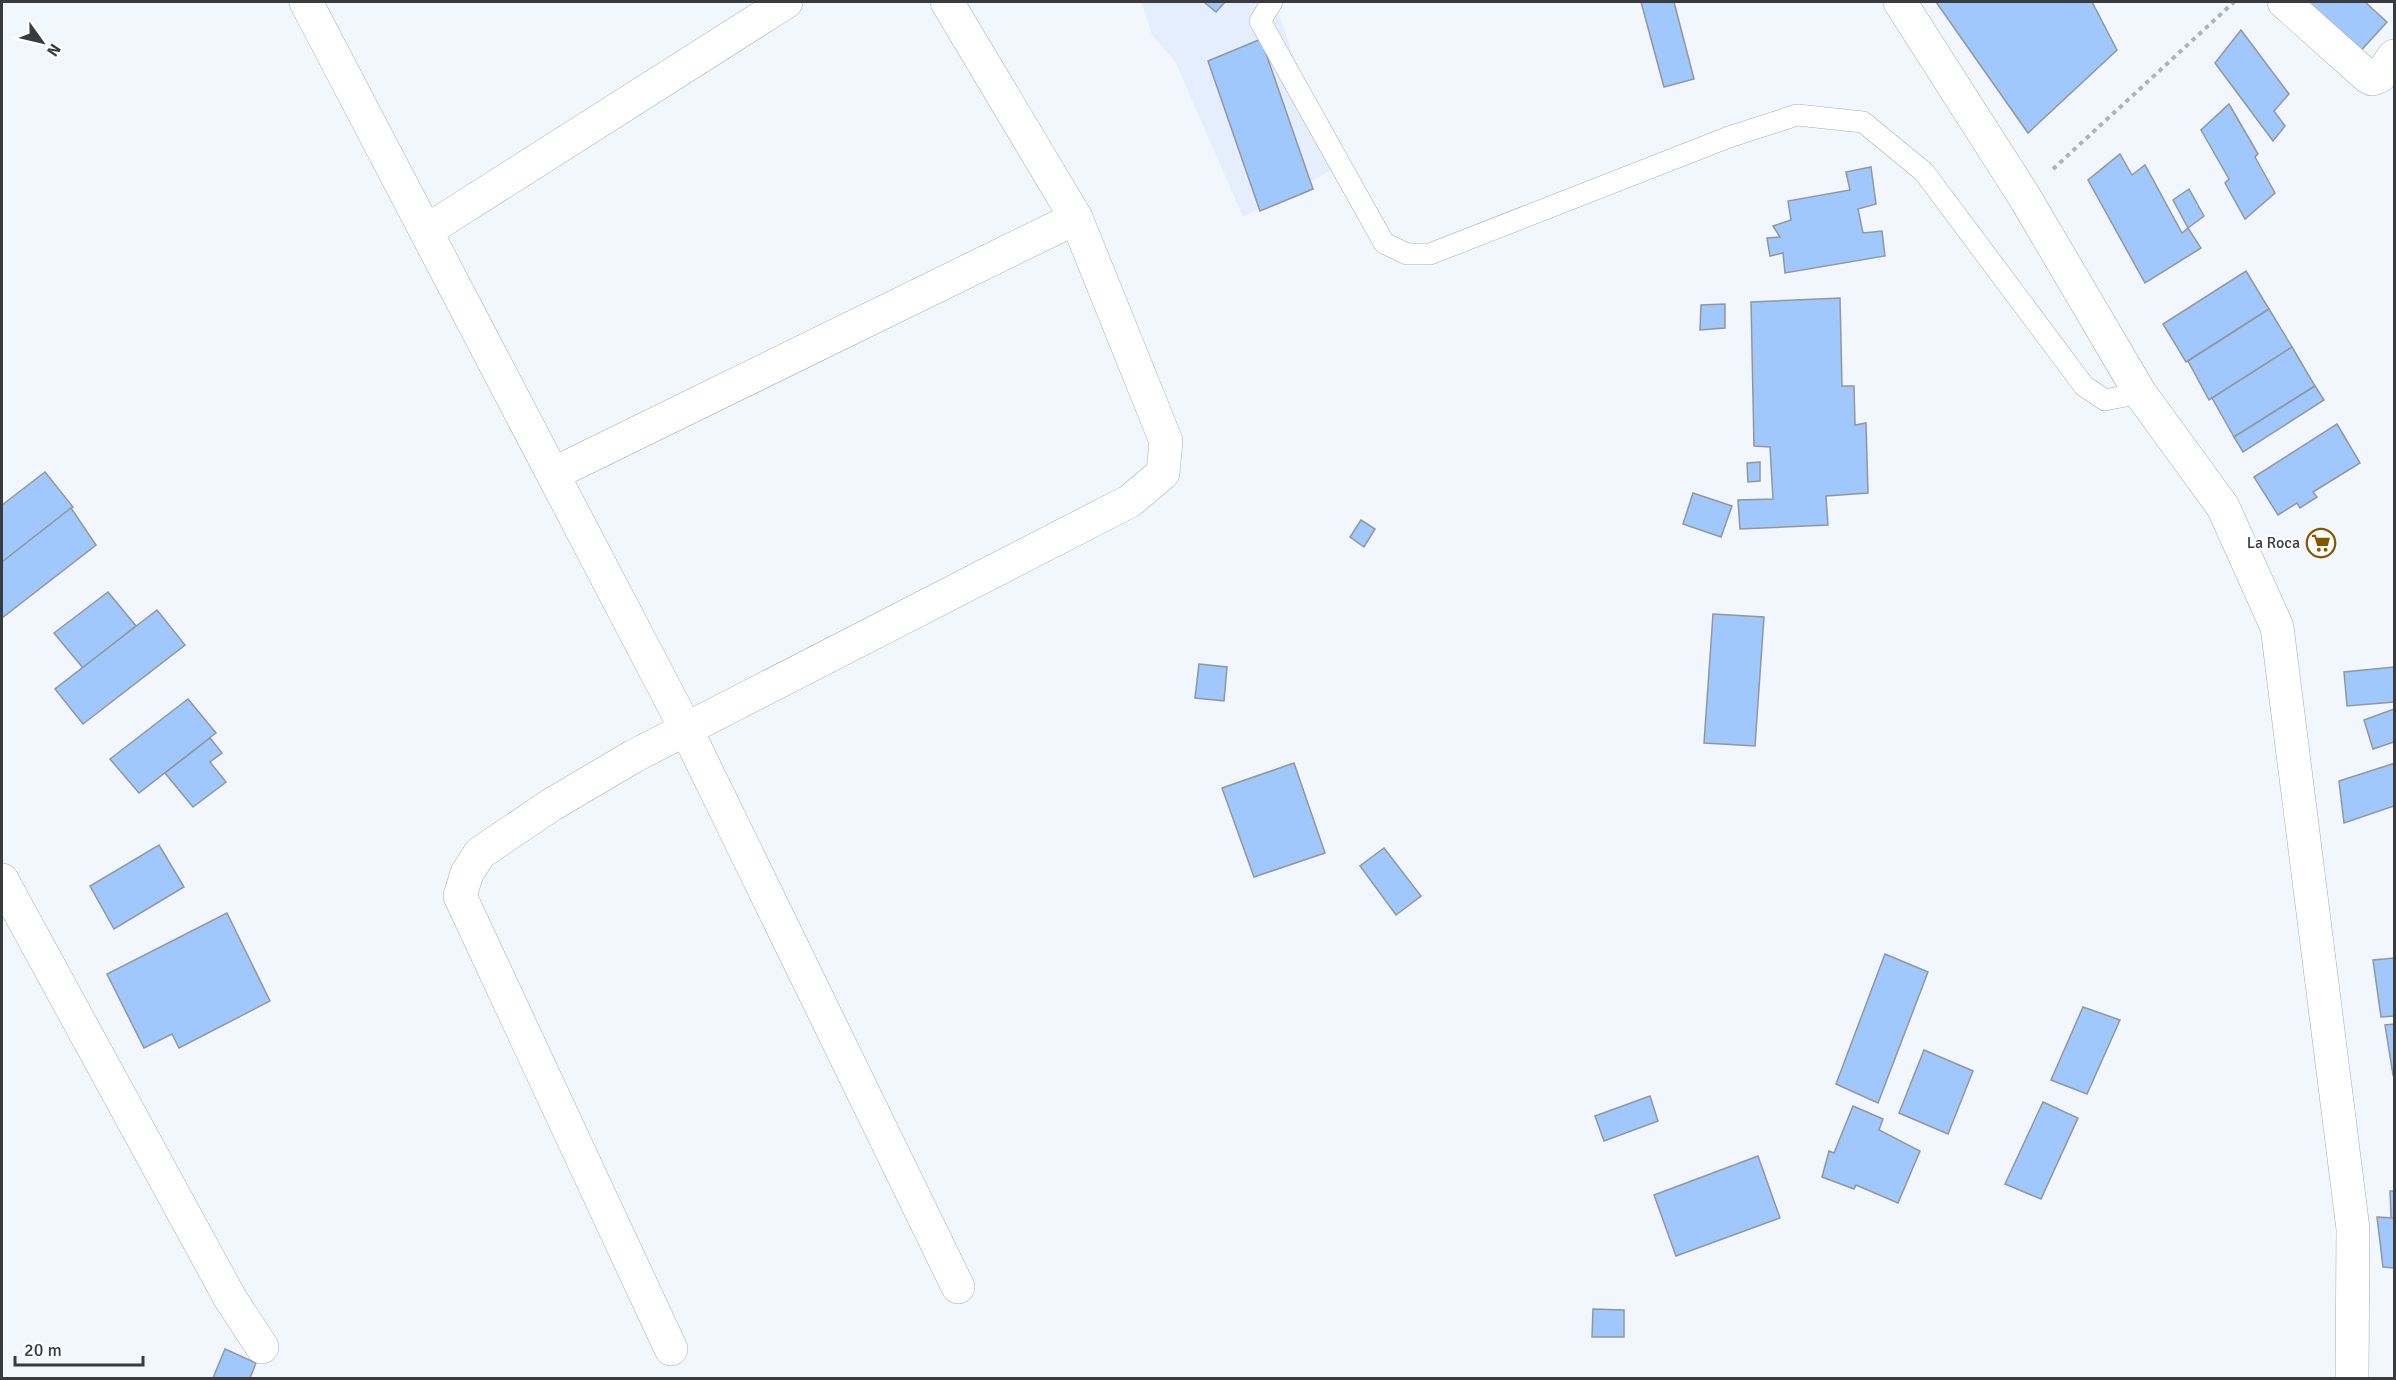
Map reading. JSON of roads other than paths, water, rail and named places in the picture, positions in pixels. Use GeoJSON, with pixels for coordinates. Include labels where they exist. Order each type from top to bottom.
{"type":"FeatureCollection","features":[{"type":"Feature","properties":{"kind":"street"},"geometry":{"type":"LineString","coordinates":[[306,2],[686,729],[958,1287]]}},
{"type":"Feature","properties":{"kind":"street"},"geometry":{"type":"LineString","coordinates":[[426,231],[786,2]]}},
{"type":"Feature","properties":{"kind":"street"},"geometry":{"type":"LineString","coordinates":[[671,1349],[460,896],[467,873],[480,853],[551,805],[634,756],[1130,501],[1163,473],[1166,441],[1076,218],[947,2]]}},
{"type":"Feature","properties":{"kind":"street"},"geometry":{"type":"LineString","coordinates":[[1900,2],[2024,196],[2139,393],[2223,507],[2277,627],[2353,1229],[2352,1378]]}},
{"type":"Feature","properties":{"kind":"street"},"geometry":{"type":"LineString","coordinates":[[2284,2],[2372,79],[2380,76],[2394,56]]}},
{"type":"Feature","properties":{"kind":"street"},"geometry":{"type":"LineString","coordinates":[[553,474],[1076,218]]}},
{"type":"Feature","properties":{"kind":"street"},"geometry":{"type":"LineString","coordinates":[[4,892],[230,1298],[262,1347]]}},
{"type":"Feature","properties":{"kind":"lane"},"geometry":{"type":"LineString","coordinates":[[1272,2],[1260,21],[1384,243],[1407,254],[1431,254],[1729,137],[1797,115],[1863,122],[1924,172],[2084,386],[2105,400],[2139,393]]}},
{"type":"Feature","properties":{"kind":"place","name":"La Roca"},"geometry":{"type":"Point","coordinates":[2321,543]}}]}
